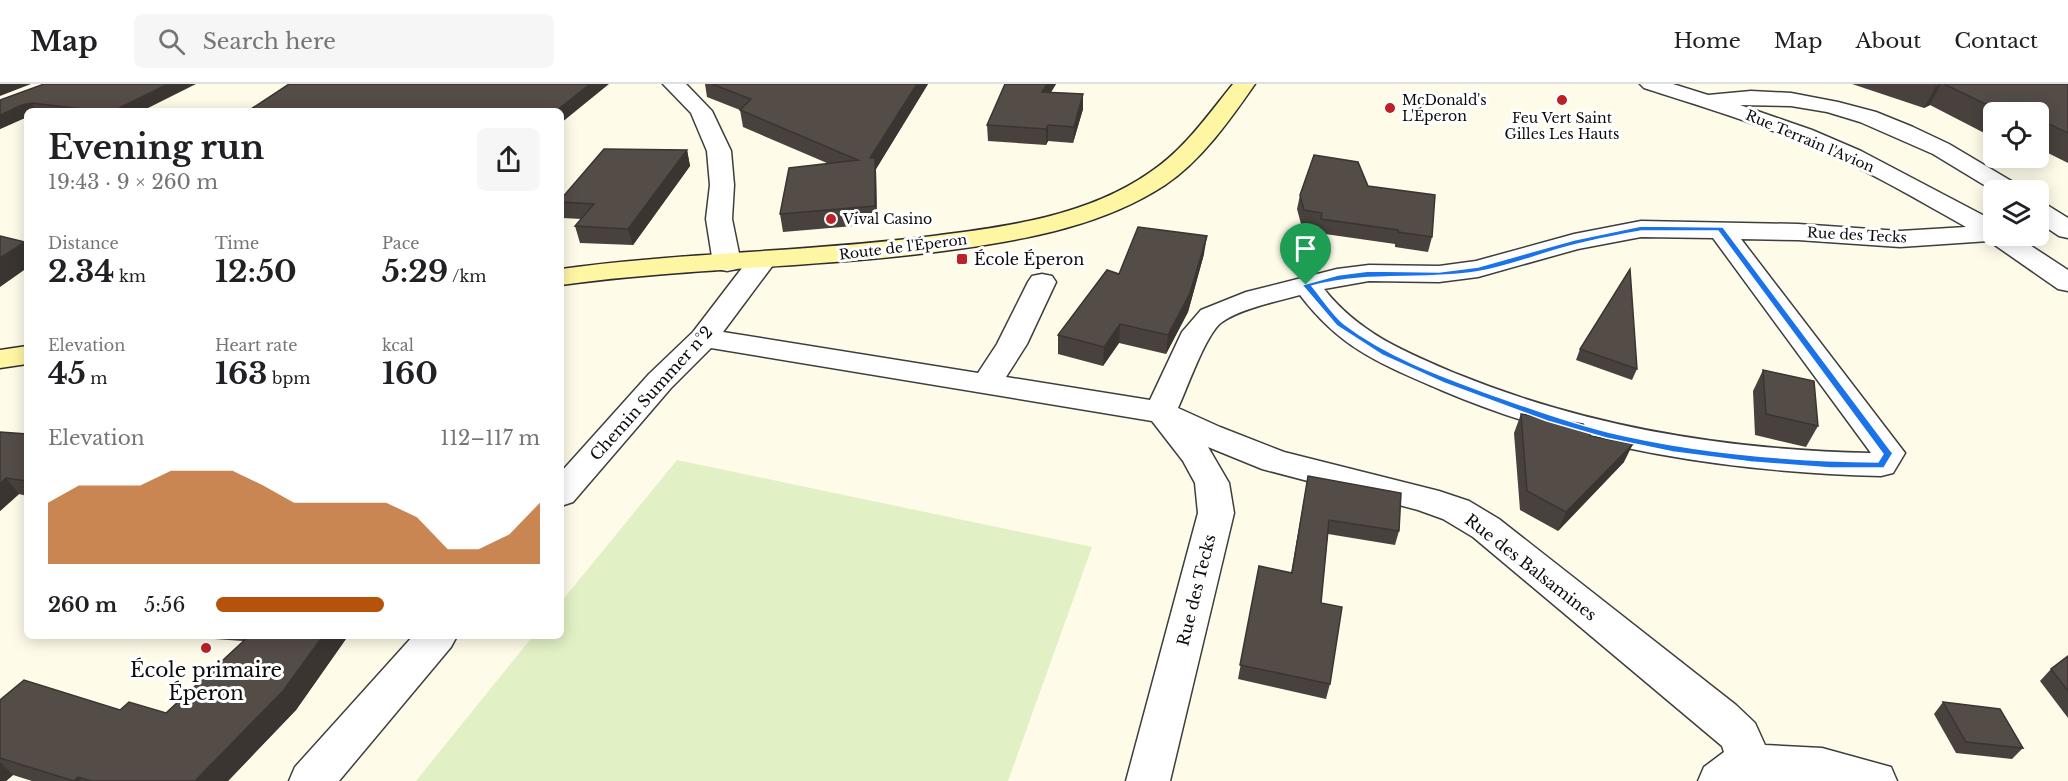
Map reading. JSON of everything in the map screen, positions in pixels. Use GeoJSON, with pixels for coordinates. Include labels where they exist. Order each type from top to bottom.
{"type":"FeatureCollection","features":[{"type":"Feature","properties":{"kind":"main road","name":"Route de l'Éperon"},"geometry":{"type":"LineString","coordinates":[[564,277],[650,266],[867,253],[999,235],[1053,224],[1100,208],[1156,180],[1201,141],[1211,124],[1244,84]]}},
{"type":"Feature","properties":{"kind":"main road","name":"Route de l'Éperon"},"geometry":{"type":"LineString","coordinates":[[1211,124],[1268,84]]}},
{"type":"Feature","properties":{"kind":"main road"},"geometry":{"type":"LineString","coordinates":[[0,359],[24,355]]}},
{"type":"Feature","properties":{"kind":"street"},"geometry":{"type":"LineString","coordinates":[[674,84],[701,111],[719,151],[722,185],[719,219],[727,263]]}},
{"type":"Feature","properties":{"kind":"street","name":"Rue Terrain l'Avion"},"geometry":{"type":"LineString","coordinates":[[1651,84],[1710,101],[1796,132],[1853,156],[1983,226]]}},
{"type":"Feature","properties":{"kind":"street"},"geometry":{"type":"LineString","coordinates":[[1710,101],[1743,90],[1769,88],[1802,90],[1839,98],[1878,110],[1914,128],[1994,180]]}},
{"type":"Feature","properties":{"kind":"street"},"geometry":{"type":"LineString","coordinates":[[2049,217],[2068,230]]}},
{"type":"Feature","properties":{"kind":"street","name":"Rue des Tecks"},"geometry":{"type":"LineString","coordinates":[[1148,781],[1216,513],[1212,483],[1197,456],[1160,412],[1197,333],[1211,316],[1256,298],[1338,277],[1369,273],[1439,274],[1478,269],[1574,242],[1641,229],[1720,229],[1900,239],[1983,233]]}},
{"type":"Feature","properties":{"kind":"street"},"geometry":{"type":"LineString","coordinates":[[1306,285],[1340,325],[1385,353],[1447,381],[1550,419],[1606,435],[1673,449],[1774,461],[1881,465],[1888,453],[1720,229]]}},
{"type":"Feature","properties":{"kind":"street"},"geometry":{"type":"LineString","coordinates":[[2014,246],[2068,283]]}},
{"type":"Feature","properties":{"kind":"street","name":"Chemin Summer n°2"},"geometry":{"type":"LineString","coordinates":[[564,491],[660,381],[704,338],[762,261]]}},
{"type":"Feature","properties":{"kind":"street"},"geometry":{"type":"LineString","coordinates":[[985,385],[1012,344],[1042,282]]}},
{"type":"Feature","properties":{"kind":"street"},"geometry":{"type":"LineString","coordinates":[[704,338],[1160,412]]}},
{"type":"Feature","properties":{"kind":"street","name":"Rue des Balsamines"},"geometry":{"type":"LineString","coordinates":[[1160,412],[1208,435],[1274,461],[1427,500],[1456,510],[1486,528],[1721,718],[1740,736],[1735,772],[1822,767],[1875,781]]}},
{"type":"Feature","properties":{"kind":"street"},"geometry":{"type":"LineString","coordinates":[[310,781],[434,639]]}},
{"type":"Feature","properties":{"kind":"green space"},"geometry":{"type":"Polygon","coordinates":[[[677,460],[1092,547],[1008,781],[416,781],[531,639],[564,639],[564,598],[677,460]]]}},
{"type":"Feature","properties":{"kind":"building"},"geometry":{"type":"Polygon","coordinates":[[[44,84],[168,84],[119,108],[73,108],[32,103],[0,115],[0,100],[44,84]]]}},
{"type":"Feature","properties":{"kind":"building"},"geometry":{"type":"Polygon","coordinates":[[[289,84],[590,84],[560,108],[253,108],[289,84]]]}},
{"type":"Feature","properties":{"kind":"building"},"geometry":{"type":"Polygon","coordinates":[[[712,84],[917,84],[870,158],[875,158],[875,206],[780,214],[789,168],[858,160],[740,110],[751,99],[712,84]]]}},
{"type":"Feature","properties":{"kind":"building"},"geometry":{"type":"Polygon","coordinates":[[[1005,84],[1047,84],[1042,92],[1083,94],[1074,127],[1048,125],[1046,129],[987,125],[1005,84]]]}},
{"type":"Feature","properties":{"kind":"building"},"geometry":{"type":"Polygon","coordinates":[[[1944,84],[2068,84],[2068,133],[2049,124],[2049,102],[1983,103],[1944,84]]]}},
{"type":"Feature","properties":{"kind":"building"},"geometry":{"type":"Polygon","coordinates":[[[604,149],[687,150],[628,229],[575,226],[594,204],[564,202],[564,196],[604,149]]]}},
{"type":"Feature","properties":{"kind":"building"},"geometry":{"type":"Polygon","coordinates":[[[1314,155],[1358,162],[1368,186],[1435,195],[1432,237],[1321,219],[1322,213],[1304,210],[1300,195],[1314,155]]]}},
{"type":"Feature","properties":{"kind":"building"},"geometry":{"type":"Polygon","coordinates":[[[1138,227],[1207,236],[1190,293],[1168,335],[1120,324],[1104,347],[1058,335],[1107,270],[1119,274],[1138,227]]]}},
{"type":"Feature","properties":{"kind":"building"},"geometry":{"type":"Polygon","coordinates":[[[0,236],[24,242],[24,243],[0,258],[0,236]]]}},
{"type":"Feature","properties":{"kind":"building"},"geometry":{"type":"Polygon","coordinates":[[[1630,269],[1637,369],[1580,349],[1630,269]]]}},
{"type":"Feature","properties":{"kind":"building"},"geometry":{"type":"Polygon","coordinates":[[[1763,370],[1814,381],[1818,426],[1766,414],[1763,370]]]}},
{"type":"Feature","properties":{"kind":"building"},"geometry":{"type":"Polygon","coordinates":[[[1521,414],[1583,424],[1591,436],[1633,444],[1566,512],[1527,491],[1521,414]]]}},
{"type":"Feature","properties":{"kind":"building"},"geometry":{"type":"Polygon","coordinates":[[[0,432],[24,434],[24,481],[6,478],[0,484],[0,432]]]}},
{"type":"Feature","properties":{"kind":"building"},"geometry":{"type":"Polygon","coordinates":[[[1308,476],[1401,493],[1399,531],[1329,520],[1321,603],[1342,607],[1330,684],[1240,665],[1259,566],[1292,573],[1308,476]]]}},
{"type":"Feature","properties":{"kind":"building"},"geometry":{"type":"Polygon","coordinates":[[[246,639],[321,639],[283,691],[195,781],[91,781],[78,777],[74,781],[0,758],[0,700],[24,680],[120,710],[129,702],[166,713],[246,639]]]}},
{"type":"Feature","properties":{"kind":"building"},"geometry":{"type":"Polygon","coordinates":[[[2068,656],[2068,691],[2051,669],[2068,656]]]}},
{"type":"Feature","properties":{"kind":"building"},"geometry":{"type":"Polygon","coordinates":[[[1943,702],[2000,709],[2023,748],[1966,742],[1943,702]]]}},
{"type":"Feature","properties":{"kind":"place","name":"Feu Vert Saint Gilles Les Hauts"},"geometry":{"type":"Point","coordinates":[1562,100]}},
{"type":"Feature","properties":{"kind":"place","name":"McDonald's L'Éperon"},"geometry":{"type":"Point","coordinates":[1390,108]}},
{"type":"Feature","properties":{"kind":"place","name":"Vival Casino"},"geometry":{"type":"Point","coordinates":[831,219]}},
{"type":"Feature","properties":{"kind":"place","name":"École Éperon"},"geometry":{"type":"Point","coordinates":[962,259]}},
{"type":"Feature","properties":{"kind":"place","name":"École primaire Éperon"},"geometry":{"type":"Point","coordinates":[206,648]}},
{"type":"Feature","properties":{"kind":"route"},"geometry":{"type":"LineString","coordinates":[[1641,229],[1720,229],[1888,453],[1881,465],[1830,465],[1751,459],[1673,449],[1606,435],[1550,419],[1447,381],[1385,353],[1340,325],[1306,285],[1338,277],[1369,273],[1439,274],[1478,269],[1574,242],[1641,229]]}}]}
